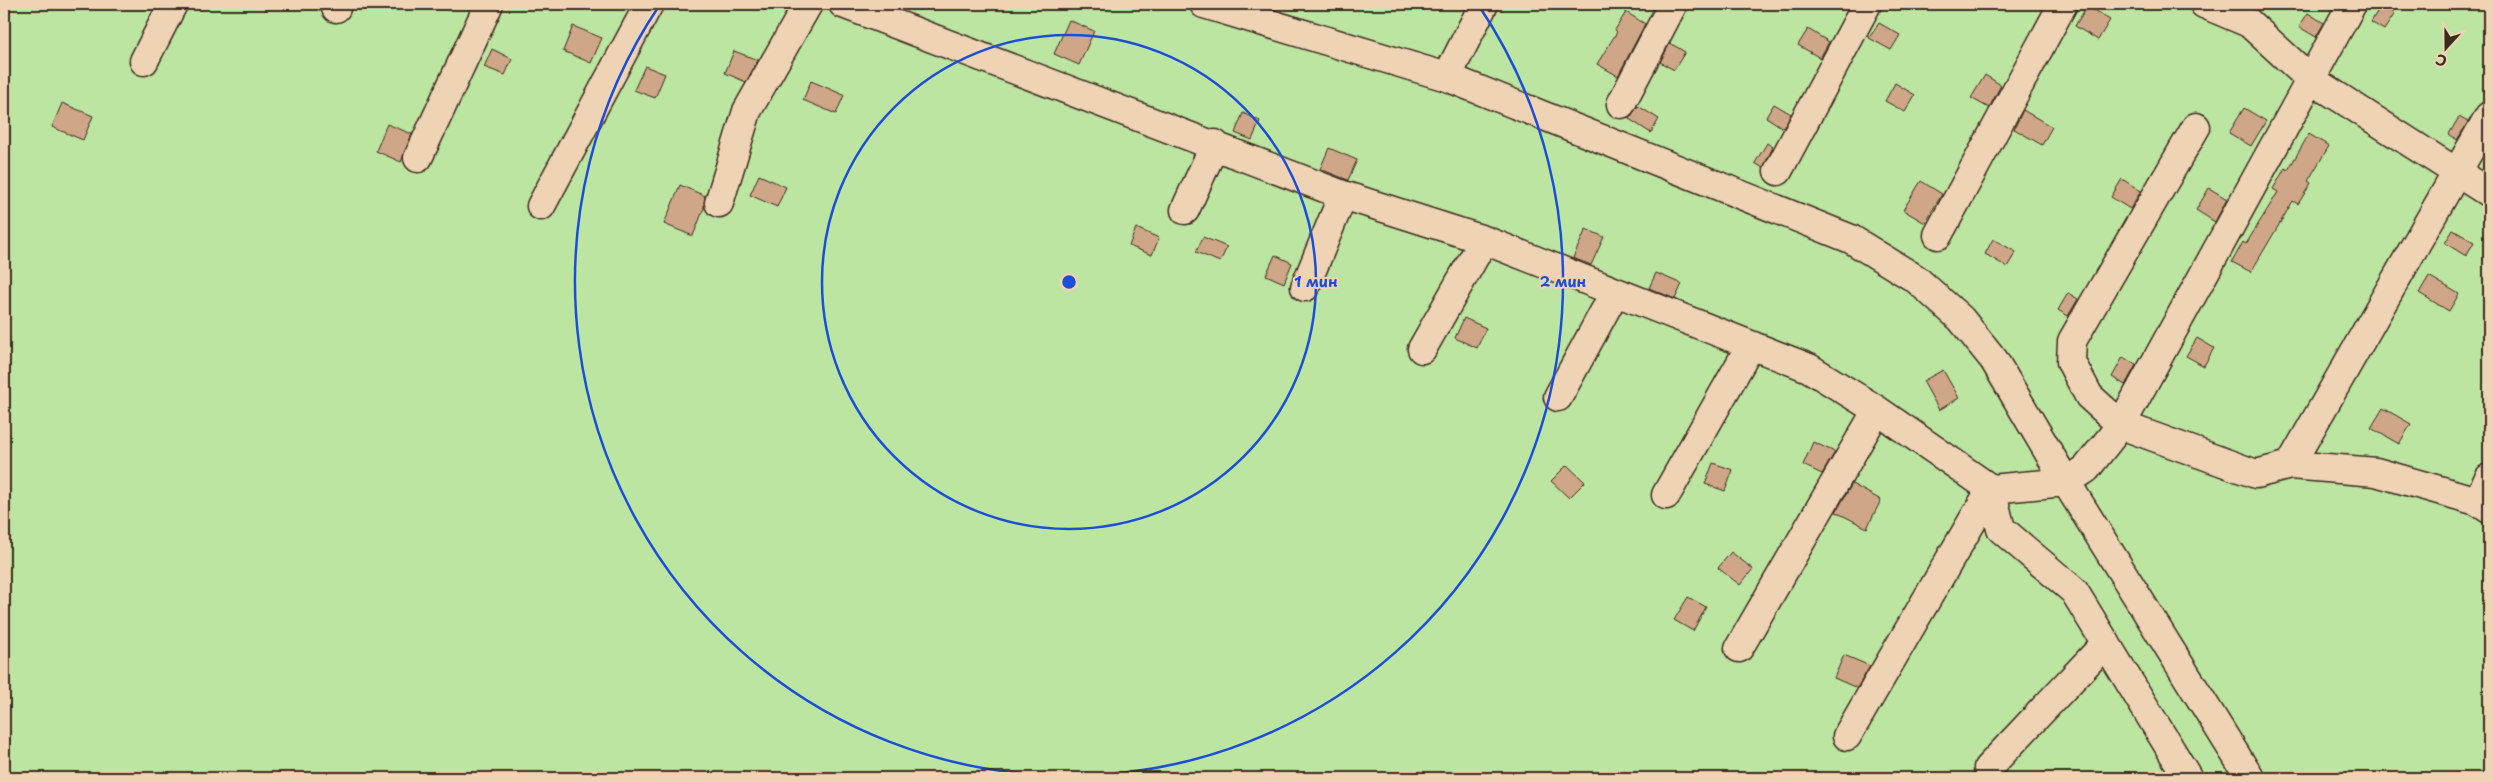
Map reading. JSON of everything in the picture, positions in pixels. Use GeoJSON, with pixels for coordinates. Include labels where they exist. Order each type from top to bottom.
{"type":"FeatureCollection","features":[{"type":"Feature","properties":{"kind":"street"},"geometry":{"type":"LineString","coordinates":[[144,61],[173,4]]}},
{"type":"Feature","properties":{"kind":"street"},"geometry":{"type":"LineString","coordinates":[[418,158],[489,4]]}},
{"type":"Feature","properties":{"kind":"street"},"geometry":{"type":"LineString","coordinates":[[541,206],[649,4]]}},
{"type":"Feature","properties":{"kind":"street"},"geometry":{"type":"LineString","coordinates":[[719,203],[747,111],[808,4]]}},
{"type":"Feature","properties":{"kind":"street"},"geometry":{"type":"LineString","coordinates":[[843,4],[1215,144],[1343,195],[1484,240],[1809,368],[1877,410],[1991,489],[2066,482],[2086,469],[2121,425],[2309,78],[2352,4]]}},
{"type":"Feature","properties":{"kind":"street"},"geometry":{"type":"LineString","coordinates":[[1204,4],[1447,77],[1851,240],[1916,279],[1961,319],[1994,360],[2066,482],[2250,778]]}},
{"type":"Feature","properties":{"kind":"street"},"geometry":{"type":"LineString","coordinates":[[1447,77],[1484,4]]}},
{"type":"Feature","properties":{"kind":"street"},"geometry":{"type":"LineString","coordinates":[[1621,104],[1673,4]]}},
{"type":"Feature","properties":{"kind":"street"},"geometry":{"type":"LineString","coordinates":[[1778,172],[1867,4]]}},
{"type":"Feature","properties":{"kind":"street"},"geometry":{"type":"LineString","coordinates":[[1938,235],[2063,4]]}},
{"type":"Feature","properties":{"kind":"street"},"geometry":{"type":"LineString","coordinates":[[2204,4],[2254,14],[2309,78],[2489,193]]}},
{"type":"Feature","properties":{"kind":"street"},"geometry":{"type":"LineString","coordinates":[[2290,465],[2489,116]]}},
{"type":"Feature","properties":{"kind":"street"},"geometry":{"type":"LineString","coordinates":[[2196,127],[2072,341],[2071,362],[2089,396],[2121,425],[2256,474],[2290,465],[2376,472],[2485,496]]}},
{"type":"Feature","properties":{"kind":"street"},"geometry":{"type":"LineString","coordinates":[[1185,210],[1215,144]]}},
{"type":"Feature","properties":{"kind":"street"},"geometry":{"type":"LineString","coordinates":[[1305,287],[1343,195]]}},
{"type":"Feature","properties":{"kind":"street"},"geometry":{"type":"LineString","coordinates":[[1422,348],[1484,240]]}},
{"type":"Feature","properties":{"kind":"street"},"geometry":{"type":"LineString","coordinates":[[1558,397],[1615,292]]}},
{"type":"Feature","properties":{"kind":"street"},"geometry":{"type":"LineString","coordinates":[[1666,495],[1751,345]]}},
{"type":"Feature","properties":{"kind":"street"},"geometry":{"type":"LineString","coordinates":[[1739,648],[1877,410]]}},
{"type":"Feature","properties":{"kind":"street"},"geometry":{"type":"LineString","coordinates":[[1991,489],[2001,529],[2074,591],[2188,778]]}},
{"type":"Feature","properties":{"kind":"street"},"geometry":{"type":"LineString","coordinates":[[1847,736],[1991,489]]}},
{"type":"Feature","properties":{"kind":"street"},"geometry":{"type":"LineString","coordinates":[[1988,768],[2106,643]]}},
{"type":"Feature","properties":{"kind":"green space"},"geometry":{"type":"Polygon","coordinates":[[[4,4],[2489,4],[2489,778],[4,778],[4,4]]]}},
{"type":"Feature","properties":{"kind":"building"},"geometry":{"type":"Polygon","coordinates":[[[2381,5],[2395,13],[2384,30],[2371,22],[2381,5]]]}},
{"type":"Feature","properties":{"kind":"building"},"geometry":{"type":"Polygon","coordinates":[[[2087,6],[2110,20],[2098,40],[2075,26],[2087,6]]]}},
{"type":"Feature","properties":{"kind":"building"},"geometry":{"type":"Polygon","coordinates":[[[1626,12],[1645,24],[1618,76],[1597,64],[1617,32],[1615,30],[1626,12]]]}},
{"type":"Feature","properties":{"kind":"building"},"geometry":{"type":"Polygon","coordinates":[[[2308,13],[2324,23],[2316,37],[2299,27],[2308,13]]]}},
{"type":"Feature","properties":{"kind":"building"},"geometry":{"type":"Polygon","coordinates":[[[1069,20],[1094,31],[1079,65],[1054,54],[1069,20]]]}},
{"type":"Feature","properties":{"kind":"building"},"geometry":{"type":"Polygon","coordinates":[[[1879,23],[1900,35],[1891,50],[1869,38],[1879,23]]]}},
{"type":"Feature","properties":{"kind":"building"},"geometry":{"type":"Polygon","coordinates":[[[573,26],[602,38],[591,63],[563,51],[573,26]]]}},
{"type":"Feature","properties":{"kind":"building"},"geometry":{"type":"Polygon","coordinates":[[[1808,29],[1829,42],[1820,58],[1798,45],[1808,29]]]}},
{"type":"Feature","properties":{"kind":"building"},"geometry":{"type":"Polygon","coordinates":[[[1670,43],[1685,52],[1674,70],[1660,62],[1670,43]]]}},
{"type":"Feature","properties":{"kind":"building"},"geometry":{"type":"Polygon","coordinates":[[[492,49],[512,59],[505,75],[484,67],[492,49]]]}},
{"type":"Feature","properties":{"kind":"building"},"geometry":{"type":"Polygon","coordinates":[[[734,51],[758,60],[746,82],[725,73],[734,51]]]}},
{"type":"Feature","properties":{"kind":"building"},"geometry":{"type":"Polygon","coordinates":[[[645,66],[665,74],[655,98],[634,90],[645,66]]]}},
{"type":"Feature","properties":{"kind":"building"},"geometry":{"type":"Polygon","coordinates":[[[1985,75],[2001,85],[1989,108],[1971,98],[1985,75]]]}},
{"type":"Feature","properties":{"kind":"building"},"geometry":{"type":"Polygon","coordinates":[[[811,81],[844,95],[836,114],[803,100],[811,81]]]}},
{"type":"Feature","properties":{"kind":"building"},"geometry":{"type":"Polygon","coordinates":[[[1895,83],[1915,95],[1905,112],[1885,101],[1895,83]]]}},
{"type":"Feature","properties":{"kind":"building"},"geometry":{"type":"Polygon","coordinates":[[[62,103],[93,116],[83,140],[52,127],[62,103]]]}},
{"type":"Feature","properties":{"kind":"building"},"geometry":{"type":"Polygon","coordinates":[[[1774,104],[1791,114],[1783,128],[1766,117],[1774,104]]]}},
{"type":"Feature","properties":{"kind":"building"},"geometry":{"type":"Polygon","coordinates":[[[1638,106],[1659,119],[1651,133],[1629,119],[1638,106]]]}},
{"type":"Feature","properties":{"kind":"building"},"geometry":{"type":"Polygon","coordinates":[[[2244,108],[2266,121],[2251,146],[2229,133],[2244,108]]]}},
{"type":"Feature","properties":{"kind":"building"},"geometry":{"type":"Polygon","coordinates":[[[2023,110],[2052,127],[2042,145],[2014,129],[2023,110]]]}},
{"type":"Feature","properties":{"kind":"building"},"geometry":{"type":"Polygon","coordinates":[[[1243,113],[1260,121],[1252,140],[1235,133],[1243,113]]]}},
{"type":"Feature","properties":{"kind":"building"},"geometry":{"type":"Polygon","coordinates":[[[2459,117],[2468,122],[2457,140],[2449,134],[2459,117]]]}},
{"type":"Feature","properties":{"kind":"building"},"geometry":{"type":"Polygon","coordinates":[[[387,124],[412,134],[401,162],[376,151],[387,124]]]}},
{"type":"Feature","properties":{"kind":"building"},"geometry":{"type":"Polygon","coordinates":[[[2309,134],[2329,146],[2308,181],[2311,183],[2298,204],[2293,201],[2251,272],[2232,262],[2243,242],[2246,244],[2278,192],[2273,189],[2285,168],[2288,170],[2309,134]]]}},
{"type":"Feature","properties":{"kind":"building"},"geometry":{"type":"Polygon","coordinates":[[[1767,143],[1773,147],[1763,168],[1755,163],[1767,143]]]}},
{"type":"Feature","properties":{"kind":"building"},"geometry":{"type":"Polygon","coordinates":[[[1329,148],[1357,160],[1348,180],[1320,169],[1329,148]]]}},
{"type":"Feature","properties":{"kind":"building"},"geometry":{"type":"Polygon","coordinates":[[[759,175],[786,187],[777,207],[750,195],[759,175]]]}},
{"type":"Feature","properties":{"kind":"building"},"geometry":{"type":"Polygon","coordinates":[[[2122,179],[2141,191],[2130,209],[2111,197],[2122,179]]]}},
{"type":"Feature","properties":{"kind":"building"},"geometry":{"type":"Polygon","coordinates":[[[1921,181],[1942,194],[1925,223],[1903,210],[1921,181]]]}},
{"type":"Feature","properties":{"kind":"building"},"geometry":{"type":"Polygon","coordinates":[[[680,185],[705,196],[704,208],[693,236],[664,224],[680,185]]]}},
{"type":"Feature","properties":{"kind":"building"},"geometry":{"type":"Polygon","coordinates":[[[2209,188],[2227,199],[2215,222],[2196,210],[2209,188]]]}},
{"type":"Feature","properties":{"kind":"building"},"geometry":{"type":"Polygon","coordinates":[[[1136,228],[1159,238],[1152,255],[1129,246],[1136,228]]]}},
{"type":"Feature","properties":{"kind":"building"},"geometry":{"type":"Polygon","coordinates":[[[1586,229],[1604,237],[1591,265],[1573,258],[1586,229]]]}},
{"type":"Feature","properties":{"kind":"building"},"geometry":{"type":"Polygon","coordinates":[[[2453,230],[2474,242],[2466,256],[2445,243],[2453,230]]]}},
{"type":"Feature","properties":{"kind":"building"},"geometry":{"type":"Polygon","coordinates":[[[1203,237],[1227,247],[1220,262],[1196,252],[1203,237]]]}},
{"type":"Feature","properties":{"kind":"building"},"geometry":{"type":"Polygon","coordinates":[[[1993,239],[2016,252],[2007,267],[1985,254],[1993,239]]]}},
{"type":"Feature","properties":{"kind":"building"},"geometry":{"type":"Polygon","coordinates":[[[1275,255],[1292,263],[1284,283],[1266,275],[1275,255]]]}},
{"type":"Feature","properties":{"kind":"building"},"geometry":{"type":"Polygon","coordinates":[[[1656,273],[1682,284],[1675,299],[1649,288],[1656,273]]]}},
{"type":"Feature","properties":{"kind":"building"},"geometry":{"type":"Polygon","coordinates":[[[2429,276],[2459,294],[2449,311],[2419,293],[2429,276]]]}},
{"type":"Feature","properties":{"kind":"building"},"geometry":{"type":"Polygon","coordinates":[[[2068,293],[2078,299],[2068,316],[2058,310],[2068,293]]]}},
{"type":"Feature","properties":{"kind":"building"},"geometry":{"type":"Polygon","coordinates":[[[1464,318],[1486,328],[1477,348],[1455,338],[1464,318]]]}},
{"type":"Feature","properties":{"kind":"building"},"geometry":{"type":"Polygon","coordinates":[[[2197,338],[2214,348],[2204,366],[2186,356],[2197,338]]]}},
{"type":"Feature","properties":{"kind":"building"},"geometry":{"type":"Polygon","coordinates":[[[2123,357],[2136,365],[2125,385],[2112,377],[2123,357]]]}},
{"type":"Feature","properties":{"kind":"building"},"geometry":{"type":"Polygon","coordinates":[[[1943,370],[1959,398],[1939,410],[1923,381],[1943,370]]]}},
{"type":"Feature","properties":{"kind":"building"},"geometry":{"type":"Polygon","coordinates":[[[2383,408],[2411,424],[2399,444],[2371,428],[2383,408]]]}},
{"type":"Feature","properties":{"kind":"building"},"geometry":{"type":"Polygon","coordinates":[[[1813,442],[1835,452],[1822,474],[1803,465],[1813,442]]]}},
{"type":"Feature","properties":{"kind":"building"},"geometry":{"type":"Polygon","coordinates":[[[1713,463],[1733,470],[1725,491],[1705,484],[1713,463]]]}},
{"type":"Feature","properties":{"kind":"building"},"geometry":{"type":"Polygon","coordinates":[[[1567,465],[1585,482],[1569,498],[1551,481],[1567,465]]]}},
{"type":"Feature","properties":{"kind":"building"},"geometry":{"type":"Polygon","coordinates":[[[1852,484],[1881,500],[1867,528],[1836,512],[1852,484]]]}},
{"type":"Feature","properties":{"kind":"building"},"geometry":{"type":"Polygon","coordinates":[[[1731,552],[1753,569],[1740,585],[1718,568],[1731,552]]]}},
{"type":"Feature","properties":{"kind":"building"},"geometry":{"type":"Polygon","coordinates":[[[1688,597],[1706,607],[1693,631],[1674,620],[1688,597]]]}},
{"type":"Feature","properties":{"kind":"building"},"geometry":{"type":"Polygon","coordinates":[[[1844,655],[1870,666],[1857,688],[1834,678],[1844,655]]]}}]}
